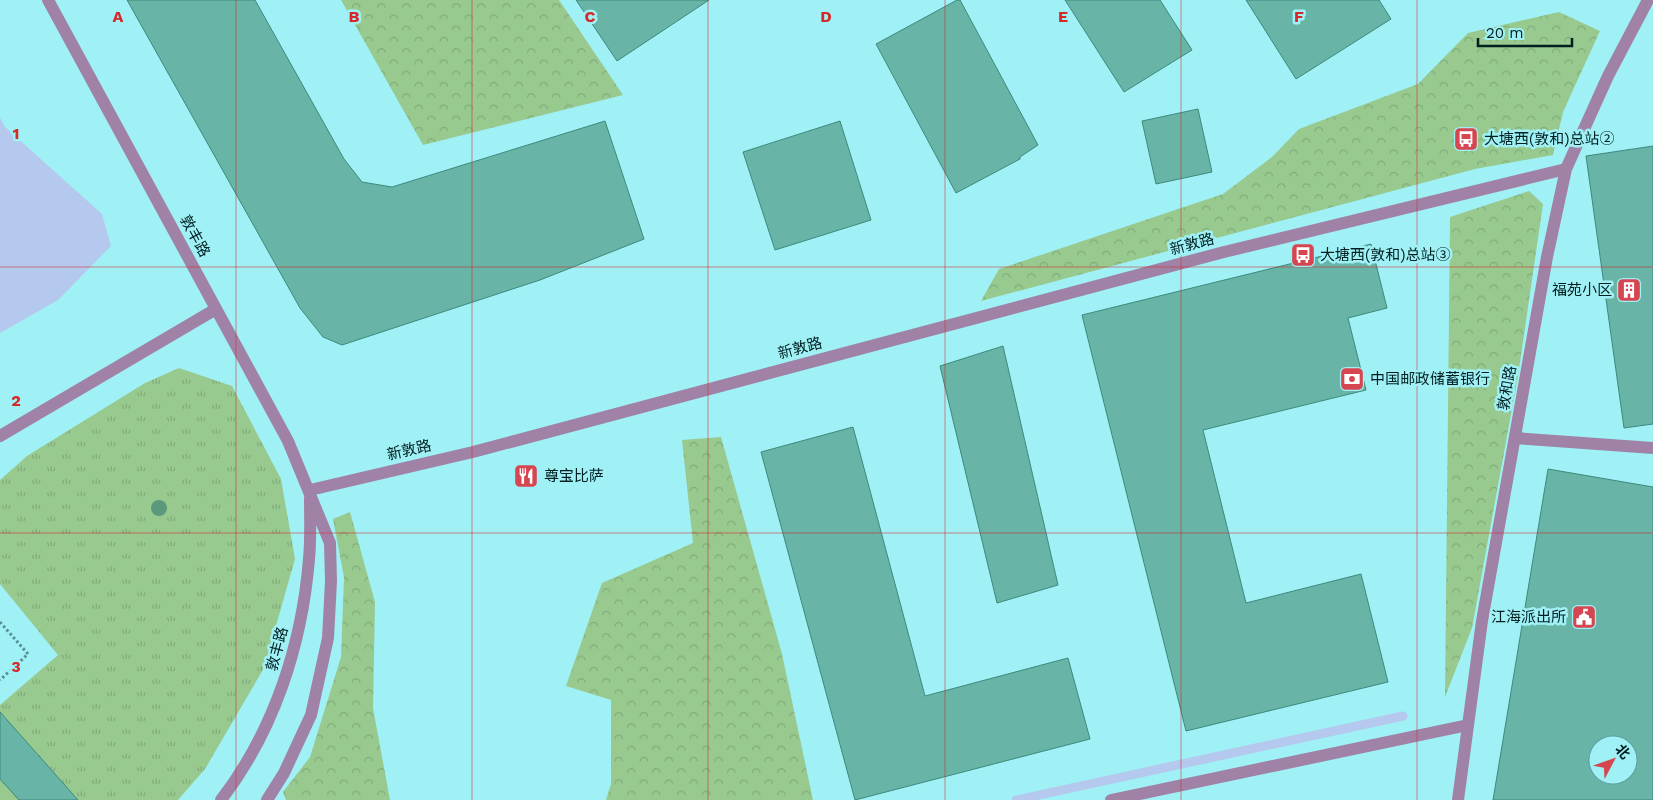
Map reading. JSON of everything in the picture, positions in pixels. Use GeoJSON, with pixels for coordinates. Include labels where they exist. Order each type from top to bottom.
{"type":"FeatureCollection","features":[{"type":"Feature","properties":{"kind":"street","name":"敦丰路"},"geometry":{"type":"LineString","coordinates":[[48,0],[288,441],[310,490],[330,543],[331,581],[328,638],[311,715],[271,798]]}},
{"type":"Feature","properties":{"kind":"street","name":"敦和路"},"geometry":{"type":"LineString","coordinates":[[1458,800],[1482,621],[1547,257],[1566,169],[1608,76],[1648,0]]}},
{"type":"Feature","properties":{"kind":"street","name":"新敦路"},"geometry":{"type":"LineString","coordinates":[[310,490],[472,452],[1298,234],[1566,169]]}},
{"type":"Feature","properties":{"kind":"street"},"geometry":{"type":"LineString","coordinates":[[0,436],[216,309]]}},
{"type":"Feature","properties":{"kind":"street"},"geometry":{"type":"LineString","coordinates":[[1515,438],[1653,448]]}},
{"type":"Feature","properties":{"kind":"street","name":"敦丰路"},"geometry":{"type":"LineString","coordinates":[[221,800],[260,740],[284,683],[301,621],[309,558],[310,490]]}},
{"type":"Feature","properties":{"kind":"street"},"geometry":{"type":"LineString","coordinates":[[1111,800],[1468,725]]}},
{"type":"Feature","properties":{"kind":"path"},"geometry":{"type":"LineString","coordinates":[[0,622],[28,654],[0,680]]}},
{"type":"Feature","properties":{"kind":"green space"},"geometry":{"type":"Polygon","coordinates":[[[341,0],[559,0],[623,95],[423,145],[341,0]]]}},
{"type":"Feature","properties":{"kind":"green space"},"geometry":{"type":"Polygon","coordinates":[[[1559,12],[1600,31],[1563,112],[1553,155],[1475,169],[981,301],[999,269],[1223,194],[1272,157],[1299,129],[1418,84],[1468,33],[1559,12]]]}},
{"type":"Feature","properties":{"kind":"green space"},"geometry":{"type":"Polygon","coordinates":[[[1529,191],[1543,204],[1518,376],[1472,628],[1445,697],[1450,217],[1529,191]]]}},
{"type":"Feature","properties":{"kind":"green space"},"geometry":{"type":"Polygon","coordinates":[[[179,368],[232,386],[281,479],[295,559],[264,668],[205,769],[178,800],[0,800],[0,705],[58,655],[0,584],[0,480],[27,456],[145,383],[179,368]]]}},
{"type":"Feature","properties":{"kind":"green space"},"geometry":{"type":"Polygon","coordinates":[[[721,437],[782,654],[813,800],[606,800],[611,784],[611,700],[566,686],[602,583],[693,543],[682,440],[721,437]]]}},
{"type":"Feature","properties":{"kind":"green space"},"geometry":{"type":"Polygon","coordinates":[[[350,512],[375,602],[373,708],[390,800],[286,800],[283,792],[310,757],[341,657],[344,577],[333,519],[350,512]]]}},
{"type":"Feature","properties":{"kind":"water"},"geometry":{"type":"Polygon","coordinates":[[[0,118],[5,127],[102,214],[111,246],[58,300],[0,333],[0,118]]]}},
{"type":"Feature","properties":{"kind":"building"},"geometry":{"type":"Polygon","coordinates":[[[127,0],[255,0],[344,159],[362,182],[392,187],[605,121],[644,239],[540,280],[342,345],[323,337],[300,308],[127,0]]]}},
{"type":"Feature","properties":{"kind":"building"},"geometry":{"type":"Polygon","coordinates":[[[576,0],[709,0],[617,61],[576,0]]]}},
{"type":"Feature","properties":{"kind":"building"},"geometry":{"type":"Polygon","coordinates":[[[960,0],[1038,145],[1020,157],[1020,159],[956,193],[876,44],[960,0]]]}},
{"type":"Feature","properties":{"kind":"building"},"geometry":{"type":"Polygon","coordinates":[[[1065,0],[1160,0],[1192,50],[1124,92],[1065,0]]]}},
{"type":"Feature","properties":{"kind":"building"},"geometry":{"type":"Polygon","coordinates":[[[1246,0],[1379,0],[1391,19],[1296,79],[1246,0]]]}},
{"type":"Feature","properties":{"kind":"building"},"geometry":{"type":"Polygon","coordinates":[[[1198,109],[1212,172],[1156,184],[1142,121],[1198,109]]]}},
{"type":"Feature","properties":{"kind":"building"},"geometry":{"type":"Polygon","coordinates":[[[840,121],[871,220],[775,250],[743,152],[840,121]]]}},
{"type":"Feature","properties":{"kind":"building","name":"福苑小区"},"geometry":{"type":"Polygon","coordinates":[[[1653,146],[1653,424],[1624,428],[1586,156],[1653,146]]]}},
{"type":"Feature","properties":{"kind":"building"},"geometry":{"type":"Polygon","coordinates":[[[1371,244],[1387,308],[1348,318],[1366,390],[1203,430],[1246,603],[1361,574],[1388,682],[1186,731],[1082,315],[1371,244]]]}},
{"type":"Feature","properties":{"kind":"building"},"geometry":{"type":"Polygon","coordinates":[[[1003,346],[1058,585],[997,603],[940,366],[1003,346]]]}},
{"type":"Feature","properties":{"kind":"building"},"geometry":{"type":"Polygon","coordinates":[[[853,427],[925,696],[1068,658],[1090,739],[855,800],[761,452],[853,427]]]}},
{"type":"Feature","properties":{"kind":"building"},"geometry":{"type":"Polygon","coordinates":[[[1548,469],[1653,487],[1653,800],[1493,800],[1548,469]]]}},
{"type":"Feature","properties":{"kind":"building"},"geometry":{"type":"Polygon","coordinates":[[[0,712],[78,800],[19,800],[0,779],[0,712]]]}},
{"type":"Feature","properties":{"kind":"waterway"},"geometry":{"type":"LineString","coordinates":[[1016,800],[1403,716]]}},
{"type":"Feature","properties":{"kind":"place","name":"大塘西(敦和)总站②"},"geometry":{"type":"Point","coordinates":[1466,139]}},
{"type":"Feature","properties":{"kind":"place","name":"大塘西(敦和)总站③"},"geometry":{"type":"Point","coordinates":[1303,255]}},
{"type":"Feature","properties":{"kind":"place","name":"福苑小区"},"geometry":{"type":"Point","coordinates":[1629,290]}},
{"type":"Feature","properties":{"kind":"place","name":"中国邮政储蓄银行"},"geometry":{"type":"Point","coordinates":[1352,379]}},
{"type":"Feature","properties":{"kind":"place","name":"尊宝比萨"},"geometry":{"type":"Point","coordinates":[526,476]}},
{"type":"Feature","properties":{"kind":"place","name":"江海派出所"},"geometry":{"type":"Point","coordinates":[1584,617]}}]}
